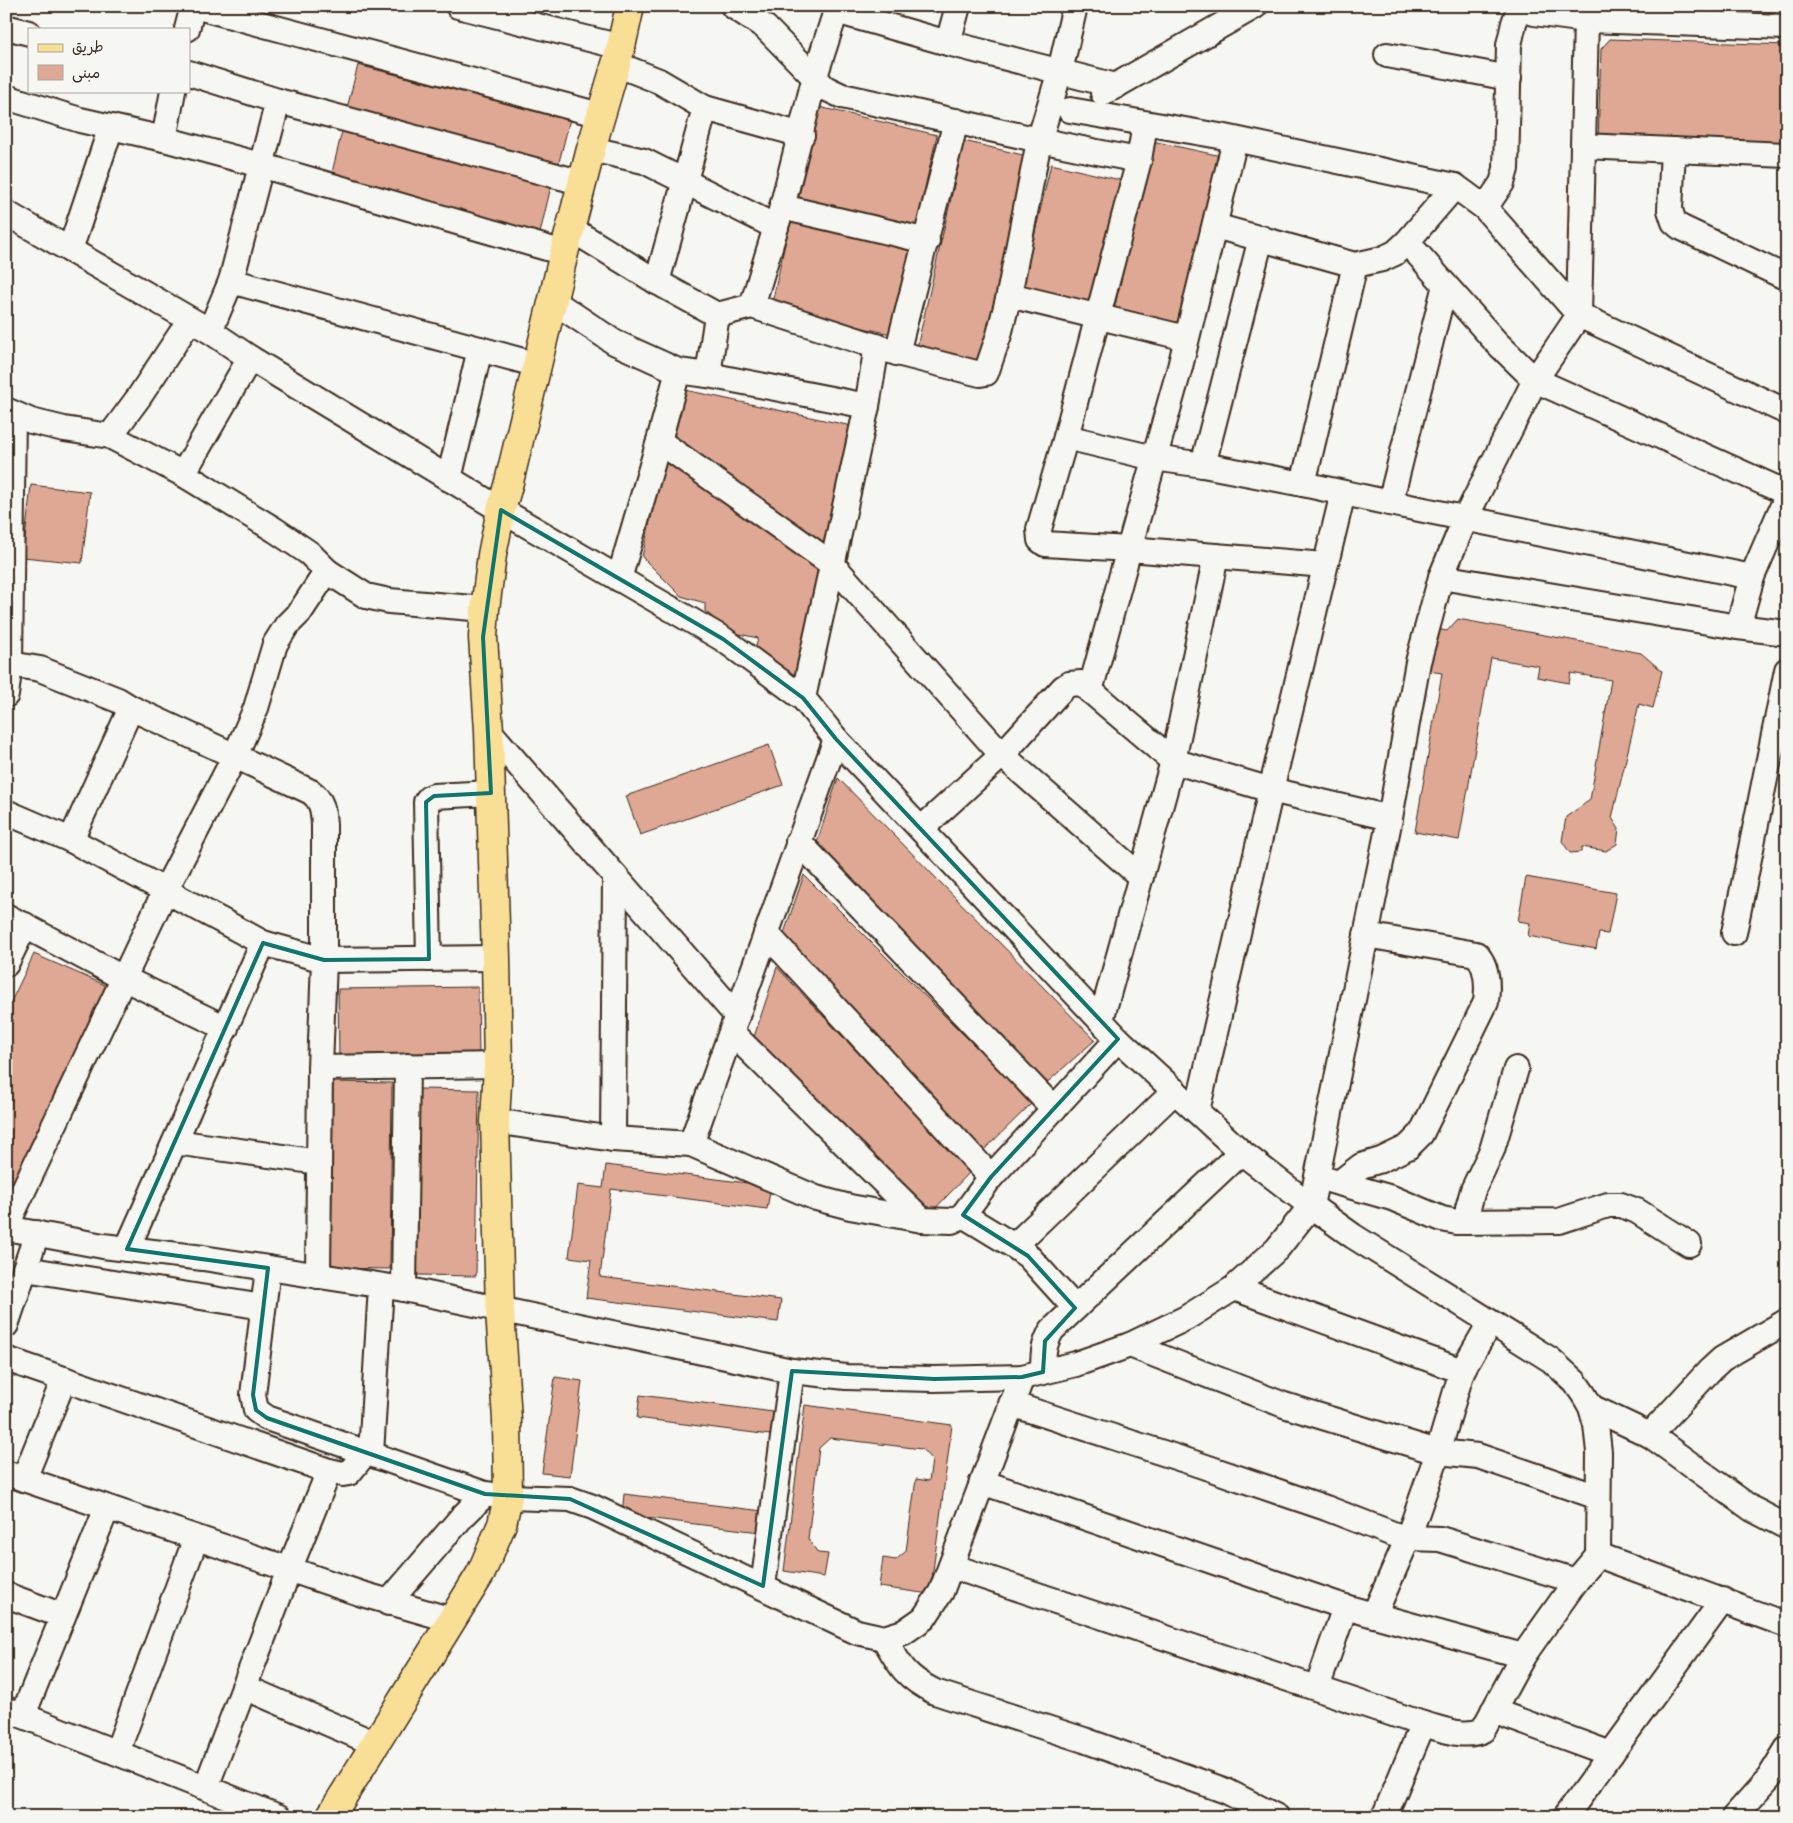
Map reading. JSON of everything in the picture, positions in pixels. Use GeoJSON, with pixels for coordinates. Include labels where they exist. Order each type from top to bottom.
{"type":"FeatureCollection","features":[{"type":"Feature","properties":{"kind":"main road"},"geometry":{"type":"LineString","coordinates":[[330,1817],[481,1573],[502,1524],[497,1495],[507,1420],[500,1310],[496,1121],[498,1065],[496,958],[489,731],[483,637],[485,609],[492,555],[501,510],[582,183],[630,6]]}},
{"type":"Feature","properties":{"kind":"street"},"geometry":{"type":"LineString","coordinates":[[187,28],[193,6],[600,115]]}},
{"type":"Feature","properties":{"kind":"street"},"geometry":{"type":"LineString","coordinates":[[458,6],[618,55],[705,108],[802,135]]}},
{"type":"Feature","properties":{"kind":"street"},"geometry":{"type":"LineString","coordinates":[[733,6],[764,27],[825,88],[842,96],[956,120],[1042,131],[1139,160]]}},
{"type":"Feature","properties":{"kind":"street"},"geometry":{"type":"LineString","coordinates":[[948,43],[958,6]]}},
{"type":"Feature","properties":{"kind":"street"},"geometry":{"type":"LineString","coordinates":[[6,97],[80,120],[164,139],[260,166],[568,241],[657,282],[717,315],[752,306],[887,350],[980,374],[986,373],[999,335],[1009,295],[1042,131],[1060,71],[1075,6]]}},
{"type":"Feature","properties":{"kind":"street"},"geometry":{"type":"LineString","coordinates":[[1042,131],[1070,110],[1116,86],[1255,6]]}},
{"type":"Feature","properties":{"kind":"street"},"geometry":{"type":"LineString","coordinates":[[1485,208],[1502,183],[1506,168],[1510,34],[1520,6],[1541,14],[1586,20],[1787,27]]}},
{"type":"Feature","properties":{"kind":"street"},"geometry":{"type":"LineString","coordinates":[[752,306],[802,135],[815,76],[837,9],[948,43],[1116,86]]}},
{"type":"Feature","properties":{"kind":"street"},"geometry":{"type":"LineString","coordinates":[[327,571],[300,612],[287,625],[275,644],[256,708],[235,756],[165,891],[6,1228],[127,1249],[404,1289],[792,1371],[846,1377],[934,1379],[1032,1374],[1076,1364],[1130,1345],[1186,1318],[1234,1288],[1277,1248],[1311,1206],[1390,818],[1418,662],[1441,577],[1466,517],[1535,380],[1579,315],[1586,20]]}},
{"type":"Feature","properties":{"kind":"street"},"geometry":{"type":"LineString","coordinates":[[6,27],[28,33]]}},
{"type":"Feature","properties":{"kind":"street"},"geometry":{"type":"LineString","coordinates":[[1387,54],[1509,78]]}},
{"type":"Feature","properties":{"kind":"street"},"geometry":{"type":"LineString","coordinates":[[190,73],[278,101],[582,183]]}},
{"type":"Feature","properties":{"kind":"street"},"geometry":{"type":"LineString","coordinates":[[164,139],[173,92]]}},
{"type":"Feature","properties":{"kind":"street"},"geometry":{"type":"LineString","coordinates":[[110,436],[139,397],[200,326],[231,281],[278,101]]}},
{"type":"Feature","properties":{"kind":"street"},"geometry":{"type":"LineString","coordinates":[[657,282],[705,108]]}},
{"type":"Feature","properties":{"kind":"street"},"geometry":{"type":"LineString","coordinates":[[1070,110],[1235,140],[1455,186],[1485,208],[1579,315],[1787,412]]}},
{"type":"Feature","properties":{"kind":"street"},"geometry":{"type":"LineString","coordinates":[[803,698],[866,406],[926,241],[956,120]]}},
{"type":"Feature","properties":{"kind":"street"},"geometry":{"type":"LineString","coordinates":[[1145,124],[1139,160],[1066,437],[1039,529],[1040,540],[1045,544],[1325,565]]}},
{"type":"Feature","properties":{"kind":"street"},"geometry":{"type":"LineString","coordinates":[[70,250],[111,127]]}},
{"type":"Feature","properties":{"kind":"street"},"geometry":{"type":"LineString","coordinates":[[1090,691],[1180,367],[1235,140]]}},
{"type":"Feature","properties":{"kind":"street"},"geometry":{"type":"LineString","coordinates":[[1583,146],[1787,155]]}},
{"type":"Feature","properties":{"kind":"street"},"geometry":{"type":"LineString","coordinates":[[591,149],[644,160],[685,181],[779,217],[926,241]]}},
{"type":"Feature","properties":{"kind":"street"},"geometry":{"type":"LineString","coordinates":[[1672,150],[1670,210],[1674,222],[1680,227],[1787,278]]}},
{"type":"Feature","properties":{"kind":"street"},"geometry":{"type":"LineString","coordinates":[[1215,226],[1355,265],[1395,254],[1455,186]]}},
{"type":"Feature","properties":{"kind":"street"},"geometry":{"type":"LineString","coordinates":[[6,213],[200,326],[501,510],[723,639],[803,698],[836,739],[1118,1039],[1242,1152],[1311,1206],[1353,1236],[1551,1360],[1575,1382],[1590,1408],[1598,1436],[1598,1555],[1576,1581],[1524,1656],[1483,1730],[1474,1734],[1465,1735],[1423,1724],[951,1566]]}},
{"type":"Feature","properties":{"kind":"street"},"geometry":{"type":"LineString","coordinates":[[1203,465],[1262,238]]}},
{"type":"Feature","properties":{"kind":"street"},"geometry":{"type":"LineString","coordinates":[[1407,242],[1496,342],[1535,380],[1787,495],[1752,576],[1738,627]]}},
{"type":"Feature","properties":{"kind":"street"},"geometry":{"type":"LineString","coordinates":[[1303,484],[1355,265]]}},
{"type":"Feature","properties":{"kind":"street"},"geometry":{"type":"LineString","coordinates":[[231,281],[538,365]]}},
{"type":"Feature","properties":{"kind":"street"},"geometry":{"type":"LineString","coordinates":[[1390,503],[1445,285]]}},
{"type":"Feature","properties":{"kind":"street"},"geometry":{"type":"LineString","coordinates":[[1009,295],[1186,338]]}},
{"type":"Feature","properties":{"kind":"street"},"geometry":{"type":"LineString","coordinates":[[553,301],[614,342],[678,371],[708,375],[866,406]]}},
{"type":"Feature","properties":{"kind":"street"},"geometry":{"type":"LineString","coordinates":[[708,375],[717,315]]}},
{"type":"Feature","properties":{"kind":"street"},"geometry":{"type":"LineString","coordinates":[[449,479],[480,349]]}},
{"type":"Feature","properties":{"kind":"street"},"geometry":{"type":"LineString","coordinates":[[182,474],[250,358]]}},
{"type":"Feature","properties":{"kind":"street"},"geometry":{"type":"LineString","coordinates":[[619,579],[678,371]]}},
{"type":"Feature","properties":{"kind":"street"},"geometry":{"type":"LineString","coordinates":[[6,695],[10,664],[9,412],[31,421],[64,429],[110,436],[182,474],[275,530],[309,553],[327,571],[366,596],[389,601],[485,609]]}},
{"type":"Feature","properties":{"kind":"street"},"geometry":{"type":"LineString","coordinates":[[1066,437],[1154,458],[1203,465],[1303,484],[1752,576]]}},
{"type":"Feature","properties":{"kind":"street"},"geometry":{"type":"LineString","coordinates":[[659,441],[833,565],[1002,755],[1141,877]]}},
{"type":"Feature","properties":{"kind":"street"},"geometry":{"type":"LineString","coordinates":[[1197,1111],[1270,790],[1343,493]]}},
{"type":"Feature","properties":{"kind":"street"},"geometry":{"type":"LineString","coordinates":[[1101,1020],[1174,761],[1216,556]]}},
{"type":"Feature","properties":{"kind":"street"},"geometry":{"type":"LineString","coordinates":[[1441,577],[1738,627],[1787,633]]}},
{"type":"Feature","properties":{"kind":"street"},"geometry":{"type":"LineString","coordinates":[[10,664],[40,669],[118,700],[131,708],[311,792],[318,797],[322,807],[324,825],[324,960],[320,1068],[318,1276]]}},
{"type":"Feature","properties":{"kind":"street"},"geometry":{"type":"LineString","coordinates":[[1734,933],[1787,670]]}},
{"type":"Feature","properties":{"kind":"street"},"geometry":{"type":"LineString","coordinates":[[922,829],[1002,755],[1064,688],[1069,684],[1081,683],[1174,761],[1270,790],[1390,818]]}},
{"type":"Feature","properties":{"kind":"street"},"geometry":{"type":"LineString","coordinates":[[71,840],[131,708]]}},
{"type":"Feature","properties":{"kind":"street"},"geometry":{"type":"LineString","coordinates":[[489,731],[615,876],[734,1024],[922,1220]]}},
{"type":"Feature","properties":{"kind":"street"},"geometry":{"type":"LineString","coordinates":[[691,1144],[836,739]]}},
{"type":"Feature","properties":{"kind":"street"},"geometry":{"type":"LineString","coordinates":[[429,959],[426,802],[434,796],[491,793]]}},
{"type":"Feature","properties":{"kind":"street"},"geometry":{"type":"LineString","coordinates":[[6,812],[71,840],[263,943],[324,960],[496,958]]}},
{"type":"Feature","properties":{"kind":"street"},"geometry":{"type":"LineString","coordinates":[[798,841],[1054,1109]]}},
{"type":"Feature","properties":{"kind":"street"},"geometry":{"type":"LineString","coordinates":[[613,1139],[615,876]]}},
{"type":"Feature","properties":{"kind":"street"},"geometry":{"type":"LineString","coordinates":[[6,964],[16,920],[123,978],[226,1028]]}},
{"type":"Feature","properties":{"kind":"street"},"geometry":{"type":"LineString","coordinates":[[766,933],[991,1177]]}},
{"type":"Feature","properties":{"kind":"street"},"geometry":{"type":"LineString","coordinates":[[1339,1184],[1361,1166],[1381,1160],[1408,1147],[1421,1134],[1486,1002],[1487,996],[1483,961],[1476,954],[1366,935]]}},
{"type":"Feature","properties":{"kind":"street"},"geometry":{"type":"LineString","coordinates":[[127,1249],[263,943]]}},
{"type":"Feature","properties":{"kind":"street"},"geometry":{"type":"LineString","coordinates":[[496,1121],[613,1139],[691,1144],[816,1198],[850,1207],[922,1220],[952,1221],[963,1215],[991,1177],[1118,1039]]}},
{"type":"Feature","properties":{"kind":"street"},"geometry":{"type":"LineString","coordinates":[[320,1068],[498,1065]]}},
{"type":"Feature","properties":{"kind":"street"},"geometry":{"type":"LineString","coordinates":[[404,1289],[407,1066]]}},
{"type":"Feature","properties":{"kind":"street"},"geometry":{"type":"LineString","coordinates":[[1467,1222],[1468,1208],[1473,1190],[1492,1150],[1516,1069]]}},
{"type":"Feature","properties":{"kind":"street"},"geometry":{"type":"LineString","coordinates":[[1014,1246],[1175,1091]]}},
{"type":"Feature","properties":{"kind":"street"},"geometry":{"type":"LineString","coordinates":[[175,1142],[319,1162]]}},
{"type":"Feature","properties":{"kind":"street"},"geometry":{"type":"LineString","coordinates":[[268,1268],[253,1395],[256,1410],[267,1418],[497,1495],[570,1499],[593,1507],[857,1632],[884,1638],[904,1632],[924,1618],[941,1592],[1011,1404],[1032,1374],[1043,1354],[1045,1342],[1052,1330],[1242,1152]]}},
{"type":"Feature","properties":{"kind":"street"},"geometry":{"type":"LineString","coordinates":[[1317,1177],[1392,1198],[1442,1219],[1457,1222],[1559,1221],[1608,1205],[1621,1205],[1636,1211],[1689,1244]]}},
{"type":"Feature","properties":{"kind":"street"},"geometry":{"type":"LineString","coordinates":[[963,1215],[1028,1256],[1075,1308]]}},
{"type":"Feature","properties":{"kind":"street"},"geometry":{"type":"LineString","coordinates":[[6,1325],[37,1233]]}},
{"type":"Feature","properties":{"kind":"street"},"geometry":{"type":"LineString","coordinates":[[25,1269],[263,1307]]}},
{"type":"Feature","properties":{"kind":"street"},"geometry":{"type":"LineString","coordinates":[[6,1359],[329,1472],[349,1473],[369,1453],[380,1286]]}},
{"type":"Feature","properties":{"kind":"street"},"geometry":{"type":"LineString","coordinates":[[1234,1288],[1462,1371]]}},
{"type":"Feature","properties":{"kind":"street"},"geometry":{"type":"LineString","coordinates":[[1650,1435],[1722,1359],[1787,1321]]}},
{"type":"Feature","properties":{"kind":"street"},"geometry":{"type":"LineString","coordinates":[[1374,1614],[1408,1538],[1438,1452],[1462,1371],[1490,1323]]}},
{"type":"Feature","properties":{"kind":"street"},"geometry":{"type":"LineString","coordinates":[[1130,1345],[1284,1404],[1438,1452],[1478,1456],[1598,1497]]}},
{"type":"Feature","properties":{"kind":"street"},"geometry":{"type":"LineString","coordinates":[[762,1586],[792,1371]]}},
{"type":"Feature","properties":{"kind":"street"},"geometry":{"type":"LineString","coordinates":[[64,1379],[15,1476],[388,1603],[452,1620]]}},
{"type":"Feature","properties":{"kind":"street"},"geometry":{"type":"LineString","coordinates":[[1011,1404],[1194,1463],[1408,1538],[1428,1537],[1440,1539],[1576,1581]]}},
{"type":"Feature","properties":{"kind":"street"},"geometry":{"type":"LineString","coordinates":[[1590,1408],[1650,1435],[1752,1508],[1787,1527]]}},
{"type":"Feature","properties":{"kind":"street"},"geometry":{"type":"LineString","coordinates":[[206,1787],[289,1570],[329,1472]]}},
{"type":"Feature","properties":{"kind":"street"},"geometry":{"type":"LineString","coordinates":[[982,1482],[1345,1607],[1524,1656]]}},
{"type":"Feature","properties":{"kind":"street"},"geometry":{"type":"LineString","coordinates":[[388,1603],[461,1518],[497,1495]]}},
{"type":"Feature","properties":{"kind":"street"},"geometry":{"type":"LineString","coordinates":[[107,1508],[63,1616],[14,1712],[279,1817]]}},
{"type":"Feature","properties":{"kind":"street"},"geometry":{"type":"LineString","coordinates":[[117,1752],[196,1538]]}},
{"type":"Feature","properties":{"kind":"street"},"geometry":{"type":"LineString","coordinates":[[1598,1555],[1787,1624]]}},
{"type":"Feature","properties":{"kind":"street"},"geometry":{"type":"LineString","coordinates":[[6,1595],[63,1616]]}},
{"type":"Feature","properties":{"kind":"street"},"geometry":{"type":"LineString","coordinates":[[1565,1817],[1723,1600]]}},
{"type":"Feature","properties":{"kind":"street"},"geometry":{"type":"LineString","coordinates":[[1317,1688],[1345,1607]]}},
{"type":"Feature","properties":{"kind":"street"},"geometry":{"type":"LineString","coordinates":[[884,1638],[900,1666],[915,1682],[935,1692],[1084,1740],[1226,1791],[1277,1817]]}},
{"type":"Feature","properties":{"kind":"street"},"geometry":{"type":"LineString","coordinates":[[244,1687],[376,1744]]}},
{"type":"Feature","properties":{"kind":"street"},"geometry":{"type":"LineString","coordinates":[[1493,1711],[1611,1754]]}},
{"type":"Feature","properties":{"kind":"street"},"geometry":{"type":"LineString","coordinates":[[1384,1817],[1423,1724]]}},
{"type":"Feature","properties":{"kind":"street"},"geometry":{"type":"LineString","coordinates":[[1734,1817],[1769,1778],[1787,1749]]}},
{"type":"Feature","properties":{"kind":"highlighted area"},"geometry":{"type":"Polygon","coordinates":[[[501,510],[723,639],[803,698],[836,739],[1118,1039],[991,1177],[963,1215],[1028,1256],[1075,1308],[1045,1341],[1043,1372],[1022,1377],[934,1379],[792,1371],[763,1586],[570,1499],[485,1494],[267,1418],[256,1410],[253,1395],[268,1268],[127,1249],[263,943],[324,960],[429,959],[426,802],[434,796],[491,793],[483,637],[501,510]]]}},
{"type":"Feature","properties":{"kind":"building"},"geometry":{"type":"Polygon","coordinates":[[[1553,6],[1787,6],[1787,20],[1553,6]]]}},
{"type":"Feature","properties":{"kind":"building"},"geometry":{"type":"Polygon","coordinates":[[[1610,39],[1787,45],[1787,149],[1598,142],[1601,49],[1610,39]]]}},
{"type":"Feature","properties":{"kind":"building"},"geometry":{"type":"Polygon","coordinates":[[[358,65],[570,119],[557,170],[345,116],[358,65]]]}},
{"type":"Feature","properties":{"kind":"building"},"geometry":{"type":"Polygon","coordinates":[[[819,107],[937,135],[916,227],[798,200],[819,107]]]}},
{"type":"Feature","properties":{"kind":"building"},"geometry":{"type":"Polygon","coordinates":[[[342,131],[552,182],[540,233],[330,181],[342,131]]]}},
{"type":"Feature","properties":{"kind":"building"},"geometry":{"type":"Polygon","coordinates":[[[964,141],[1031,157],[982,372],[915,356],[964,141]]]}},
{"type":"Feature","properties":{"kind":"building"},"geometry":{"type":"Polygon","coordinates":[[[1152,141],[1221,156],[1181,334],[1112,319],[1152,141]]]}},
{"type":"Feature","properties":{"kind":"building"},"geometry":{"type":"Polygon","coordinates":[[[1051,164],[1120,180],[1091,309],[1021,293],[1051,164]]]}},
{"type":"Feature","properties":{"kind":"building"},"geometry":{"type":"Polygon","coordinates":[[[790,221],[915,248],[896,335],[771,308],[790,221]]]}},
{"type":"Feature","properties":{"kind":"building"},"geometry":{"type":"Polygon","coordinates":[[[685,390],[861,428],[829,555],[672,437],[685,390]]]}},
{"type":"Feature","properties":{"kind":"building"},"geometry":{"type":"Polygon","coordinates":[[[665,456],[825,569],[794,677],[754,654],[758,638],[730,632],[705,611],[705,603],[681,596],[642,557],[665,456]]]}},
{"type":"Feature","properties":{"kind":"building"},"geometry":{"type":"Polygon","coordinates":[[[31,485],[90,492],[82,563],[23,557],[31,485]]]}},
{"type":"Feature","properties":{"kind":"building"},"geometry":{"type":"Polygon","coordinates":[[[1458,619],[1641,653],[1662,671],[1653,708],[1639,704],[1612,818],[1619,829],[1617,844],[1606,851],[1582,847],[1581,852],[1570,853],[1562,841],[1566,817],[1590,800],[1611,680],[1571,673],[1569,683],[1537,677],[1539,666],[1491,658],[1459,840],[1415,832],[1442,673],[1429,671],[1436,629],[1447,631],[1458,619]]]}},
{"type":"Feature","properties":{"kind":"building"},"geometry":{"type":"Polygon","coordinates":[[[769,745],[783,785],[640,835],[626,796],[769,745]]]}},
{"type":"Feature","properties":{"kind":"building"},"geometry":{"type":"Polygon","coordinates":[[[838,778],[1095,1040],[1043,1086],[817,842],[838,778]]]}},
{"type":"Feature","properties":{"kind":"building"},"geometry":{"type":"Polygon","coordinates":[[[804,875],[1032,1103],[984,1150],[783,936],[804,875]]]}},
{"type":"Feature","properties":{"kind":"building"},"geometry":{"type":"Polygon","coordinates":[[[1526,877],[1616,893],[1608,934],[1599,933],[1596,949],[1528,936],[1530,923],[1518,921],[1526,877]]]}},
{"type":"Feature","properties":{"kind":"building"},"geometry":{"type":"Polygon","coordinates":[[[34,954],[114,989],[6,1209],[6,1012],[34,954]]]}},
{"type":"Feature","properties":{"kind":"building"},"geometry":{"type":"Polygon","coordinates":[[[777,967],[970,1172],[928,1216],[754,1037],[777,967]]]}},
{"type":"Feature","properties":{"kind":"building"},"geometry":{"type":"Polygon","coordinates":[[[478,987],[479,1055],[339,1057],[338,989],[478,987]]]}},
{"type":"Feature","properties":{"kind":"building"},"geometry":{"type":"Polygon","coordinates":[[[333,1082],[392,1083],[390,1269],[331,1268],[333,1082]]]}},
{"type":"Feature","properties":{"kind":"building"},"geometry":{"type":"Polygon","coordinates":[[[419,1089],[479,1090],[476,1276],[417,1275],[419,1089]]]}},
{"type":"Feature","properties":{"kind":"building"},"geometry":{"type":"Polygon","coordinates":[[[606,1165],[771,1186],[767,1209],[611,1189],[600,1277],[781,1300],[778,1322],[586,1298],[591,1260],[569,1257],[578,1185],[603,1188],[606,1165]]]}},
{"type":"Feature","properties":{"kind":"building"},"geometry":{"type":"Polygon","coordinates":[[[555,1377],[582,1381],[570,1476],[542,1473],[555,1377]]]}},
{"type":"Feature","properties":{"kind":"building"},"geometry":{"type":"Polygon","coordinates":[[[640,1395],[781,1413],[778,1436],[637,1418],[640,1395]]]}},
{"type":"Feature","properties":{"kind":"building"},"geometry":{"type":"Polygon","coordinates":[[[805,1405],[952,1425],[930,1594],[879,1587],[883,1558],[896,1560],[906,1551],[916,1479],[929,1481],[932,1460],[922,1449],[830,1438],[819,1448],[808,1539],[818,1553],[828,1554],[824,1577],[784,1571],[805,1405]]]}},
{"type":"Feature","properties":{"kind":"building"},"geometry":{"type":"Polygon","coordinates":[[[624,1494],[771,1512],[768,1533],[622,1515],[624,1494]]]}}]}
